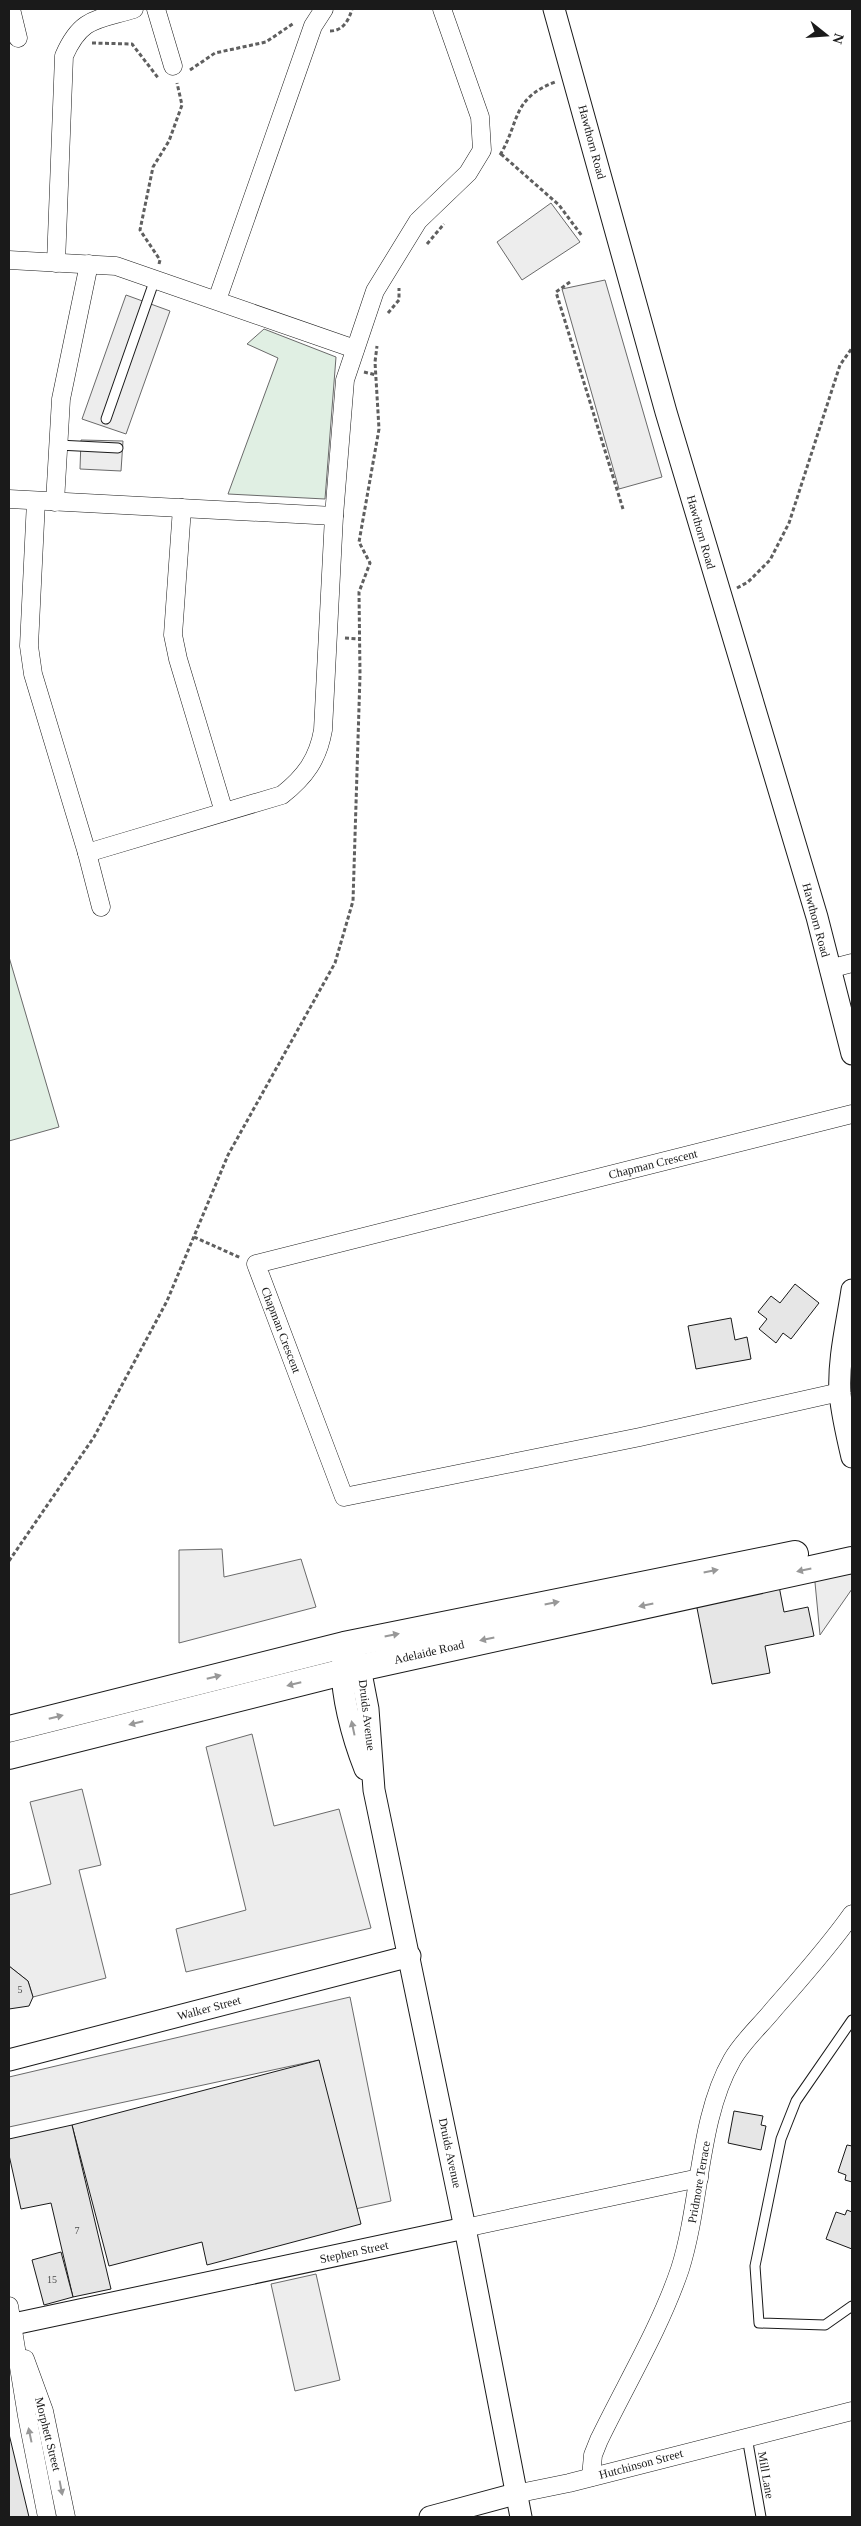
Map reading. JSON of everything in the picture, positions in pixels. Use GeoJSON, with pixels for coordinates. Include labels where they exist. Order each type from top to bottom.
{"type":"FeatureCollection","features":[{"type":"Feature","properties":{"kind":"main road","name":"Adelaide Road"},"geometry":{"type":"LineString","coordinates":[[9,1729],[344,1645],[852,1542]]}},
{"type":"Feature","properties":{"kind":"main road","name":"Adelaide Road"},"geometry":{"type":"LineString","coordinates":[[9,1756],[351,1670],[852,1560]]}},
{"type":"Feature","properties":{"kind":"street"},"geometry":{"type":"LineString","coordinates":[[11,9],[18,38]]}},
{"type":"Feature","properties":{"kind":"street"},"geometry":{"type":"LineString","coordinates":[[56,263],[64,56],[73,36],[90,22],[134,9]]}},
{"type":"Feature","properties":{"kind":"street"},"geometry":{"type":"LineString","coordinates":[[156,9],[175,72]]}},
{"type":"Feature","properties":{"kind":"street"},"geometry":{"type":"LineString","coordinates":[[217,300],[313,26],[324,9]]}},
{"type":"Feature","properties":{"kind":"street"},"geometry":{"type":"LineString","coordinates":[[87,853],[282,795],[295,785],[310,768],[319,752],[323,730],[334,516],[345,380],[376,291],[418,222],[468,173],[482,150],[480,118],[442,9]]}},
{"type":"Feature","properties":{"kind":"street","name":"Hawthorn Road"},"geometry":{"type":"LineString","coordinates":[[554,9],[666,412],[817,917],[852,1054]]}},
{"type":"Feature","properties":{"kind":"street"},"geometry":{"type":"LineString","coordinates":[[9,260],[116,266],[355,349]]}},
{"type":"Feature","properties":{"kind":"street"},"geometry":{"type":"LineString","coordinates":[[55,502],[61,399],[88,264]]}},
{"type":"Feature","properties":{"kind":"street"},"geometry":{"type":"LineString","coordinates":[[9,499],[334,516]]}},
{"type":"Feature","properties":{"kind":"street"},"geometry":{"type":"LineString","coordinates":[[36,500],[29,646],[33,674],[87,853],[101,907]]}},
{"type":"Feature","properties":{"kind":"street"},"geometry":{"type":"LineString","coordinates":[[182,508],[174,635],[178,659],[224,812]]}},
{"type":"Feature","properties":{"kind":"street"},"geometry":{"type":"LineString","coordinates":[[829,969],[852,964]]}},
{"type":"Feature","properties":{"kind":"street","name":"Chapman Crescent"},"geometry":{"type":"LineString","coordinates":[[840,1392],[640,1437],[344,1497],[256,1264],[852,1114]]}},
{"type":"Feature","properties":{"kind":"street"},"geometry":{"type":"LineString","coordinates":[[852,1290],[841,1367],[840,1392],[852,1457]]}},
{"type":"Feature","properties":{"kind":"street","name":"Druids Avenue"},"geometry":{"type":"LineString","coordinates":[[344,1645],[351,1670],[368,1709],[374,1790],[466,2228],[515,2494],[521,2517]]}},
{"type":"Feature","properties":{"kind":"street","name":"Pridmore Terrace"},"geometry":{"type":"LineString","coordinates":[[591,2477],[593,2455],[599,2440],[653,2331],[680,2269],[694,2214],[699,2178],[715,2102],[732,2060],[831,1943],[852,1914]]}},
{"type":"Feature","properties":{"kind":"street","name":"Walker Street"},"geometry":{"type":"LineString","coordinates":[[9,2060],[410,1956]]}},
{"type":"Feature","properties":{"kind":"street","name":"Stephen Street"},"geometry":{"type":"LineString","coordinates":[[10,2317],[466,2228],[699,2178]]}},
{"type":"Feature","properties":{"kind":"street","name":"Morphett Street"},"geometry":{"type":"LineString","coordinates":[[10,2317],[47,2517]]}},
{"type":"Feature","properties":{"kind":"street","name":"Morphett Street"},"geometry":{"type":"LineString","coordinates":[[10,2317],[44,2410],[66,2517]]}},
{"type":"Feature","properties":{"kind":"street","name":"Hutchinson Street"},"geometry":{"type":"LineString","coordinates":[[430,2517],[852,2410]]}},
{"type":"Feature","properties":{"kind":"lane"},"geometry":{"type":"LineString","coordinates":[[106,419],[155,279]]}},
{"type":"Feature","properties":{"kind":"lane"},"geometry":{"type":"LineString","coordinates":[[58,445],[118,448]]}},
{"type":"Feature","properties":{"kind":"lane"},"geometry":{"type":"LineString","coordinates":[[852,2020],[796,2101],[781,2139],[755,2266],[759,2323],[825,2325],[852,2306]]}},
{"type":"Feature","properties":{"kind":"lane","name":"Mill Lane"},"geometry":{"type":"LineString","coordinates":[[747,2436],[761,2517]]}},
{"type":"Feature","properties":{"kind":"path"},"geometry":{"type":"LineString","coordinates":[[89,43],[132,44],[158,79],[215,52],[266,42],[298,21],[313,26]]}},
{"type":"Feature","properties":{"kind":"path"},"geometry":{"type":"LineString","coordinates":[[155,279],[160,260],[140,230],[153,167],[169,141],[182,105],[175,72]]}},
{"type":"Feature","properties":{"kind":"path"},"geometry":{"type":"LineString","coordinates":[[495,161],[501,154],[522,103],[544,86],[573,75]]}},
{"type":"Feature","properties":{"kind":"path"},"geometry":{"type":"LineString","coordinates":[[501,154],[559,205],[582,236]]}},
{"type":"Feature","properties":{"kind":"path"},"geometry":{"type":"LineString","coordinates":[[424,248],[448,219]]}},
{"type":"Feature","properties":{"kind":"path"},"geometry":{"type":"LineString","coordinates":[[570,282],[556,292],[623,509]]}},
{"type":"Feature","properties":{"kind":"path"},"geometry":{"type":"LineString","coordinates":[[386,315],[399,300],[399,285]]}},
{"type":"Feature","properties":{"kind":"path"},"geometry":{"type":"LineString","coordinates":[[9,1561],[94,1437],[167,1301],[228,1155],[334,963],[353,901],[360,675],[360,592],[370,563],[359,542],[379,429],[375,362],[377,343]]}},
{"type":"Feature","properties":{"kind":"path"},"geometry":{"type":"LineString","coordinates":[[721,598],[748,582],[770,560],[789,523],[840,365],[852,348]]}},
{"type":"Feature","properties":{"kind":"path"},"geometry":{"type":"LineString","coordinates":[[194,1237],[256,1264]]}},
{"type":"Feature","properties":{"kind":"green space"},"geometry":{"type":"Polygon","coordinates":[[[264,329],[336,357],[325,499],[228,494],[278,358],[247,344],[264,329]]]}},
{"type":"Feature","properties":{"kind":"green space"},"geometry":{"type":"Polygon","coordinates":[[[9,957],[59,1127],[9,1141],[9,957]]]}},
{"type":"Feature","properties":{"kind":"shaded area"},"geometry":{"type":"Polygon","coordinates":[[[551,203],[580,242],[522,280],[497,242],[551,203]]]}},
{"type":"Feature","properties":{"kind":"shaded area"},"geometry":{"type":"Polygon","coordinates":[[[605,280],[662,477],[619,489],[562,289],[605,280]]]}},
{"type":"Feature","properties":{"kind":"shaded area"},"geometry":{"type":"Polygon","coordinates":[[[126,295],[170,311],[126,434],[82,419],[126,295]]]}},
{"type":"Feature","properties":{"kind":"shaded area"},"geometry":{"type":"Polygon","coordinates":[[[81,440],[123,441],[121,471],[80,469],[81,440]]]}},
{"type":"Feature","properties":{"kind":"shaded area"},"geometry":{"type":"Polygon","coordinates":[[[222,1549],[224,1577],[301,1559],[316,1607],[179,1643],[179,1550],[222,1549]]]}},
{"type":"Feature","properties":{"kind":"shaded area"},"geometry":{"type":"Polygon","coordinates":[[[852,1567],[852,1589],[820,1635],[814,1572],[852,1567]]]}},
{"type":"Feature","properties":{"kind":"shaded area"},"geometry":{"type":"Polygon","coordinates":[[[252,1734],[274,1826],[339,1809],[371,1928],[186,1972],[176,1929],[246,1910],[206,1747],[252,1734]]]}},
{"type":"Feature","properties":{"kind":"shaded area"},"geometry":{"type":"Polygon","coordinates":[[[82,1789],[101,1865],[79,1870],[106,1978],[33,1997],[28,1981],[9,1966],[9,1895],[51,1884],[30,1802],[82,1789]]]}},
{"type":"Feature","properties":{"kind":"shaded area"},"geometry":{"type":"Polygon","coordinates":[[[350,1997],[391,2201],[346,2211],[319,2060],[9,2127],[9,2077],[350,1997]]]}},
{"type":"Feature","properties":{"kind":"shaded area"},"geometry":{"type":"Polygon","coordinates":[[[316,2274],[340,2380],[295,2391],[271,2284],[316,2274]]]}},
{"type":"Feature","properties":{"kind":"building"},"geometry":{"type":"Polygon","coordinates":[[[795,1284],[819,1303],[791,1339],[783,1333],[776,1343],[759,1329],[767,1319],[758,1312],[771,1296],[780,1303],[795,1284]]]}},
{"type":"Feature","properties":{"kind":"building"},"geometry":{"type":"Polygon","coordinates":[[[731,1318],[735,1340],[747,1337],[751,1359],[696,1369],[688,1326],[731,1318]]]}},
{"type":"Feature","properties":{"kind":"building"},"geometry":{"type":"Polygon","coordinates":[[[779,1586],[784,1612],[808,1607],[814,1636],[765,1646],[770,1673],[712,1684],[696,1603],[779,1586]]]}},
{"type":"Feature","properties":{"kind":"building"},"geometry":{"type":"Polygon","coordinates":[[[9,1966],[28,1981],[33,1997],[29,2006],[9,2009],[9,1966]]]}},
{"type":"Feature","properties":{"kind":"building"},"geometry":{"type":"Polygon","coordinates":[[[319,2060],[361,2224],[207,2265],[202,2242],[109,2266],[72,2125],[319,2060]]]}},
{"type":"Feature","properties":{"kind":"building"},"geometry":{"type":"Polygon","coordinates":[[[734,2111],[763,2116],[761,2125],[766,2126],[761,2150],[728,2143],[734,2111]]]}},
{"type":"Feature","properties":{"kind":"building"},"geometry":{"type":"Polygon","coordinates":[[[72,2125],[111,2289],[73,2297],[51,2203],[21,2209],[9,2155],[9,2139],[72,2125]]]}},
{"type":"Feature","properties":{"kind":"building"},"geometry":{"type":"Polygon","coordinates":[[[847,2145],[852,2146],[852,2182],[845,2180],[846,2175],[838,2172],[847,2145]]]}},
{"type":"Feature","properties":{"kind":"building"},"geometry":{"type":"Polygon","coordinates":[[[847,2210],[852,2212],[852,2249],[826,2239],[836,2212],[845,2215],[847,2210]]]}},
{"type":"Feature","properties":{"kind":"building"},"geometry":{"type":"Polygon","coordinates":[[[61,2252],[73,2297],[44,2305],[32,2260],[61,2252]]]}},
{"type":"Feature","properties":{"kind":"building"},"geometry":{"type":"Polygon","coordinates":[[[9,2434],[29,2517],[9,2517],[9,2434]]]}}]}
